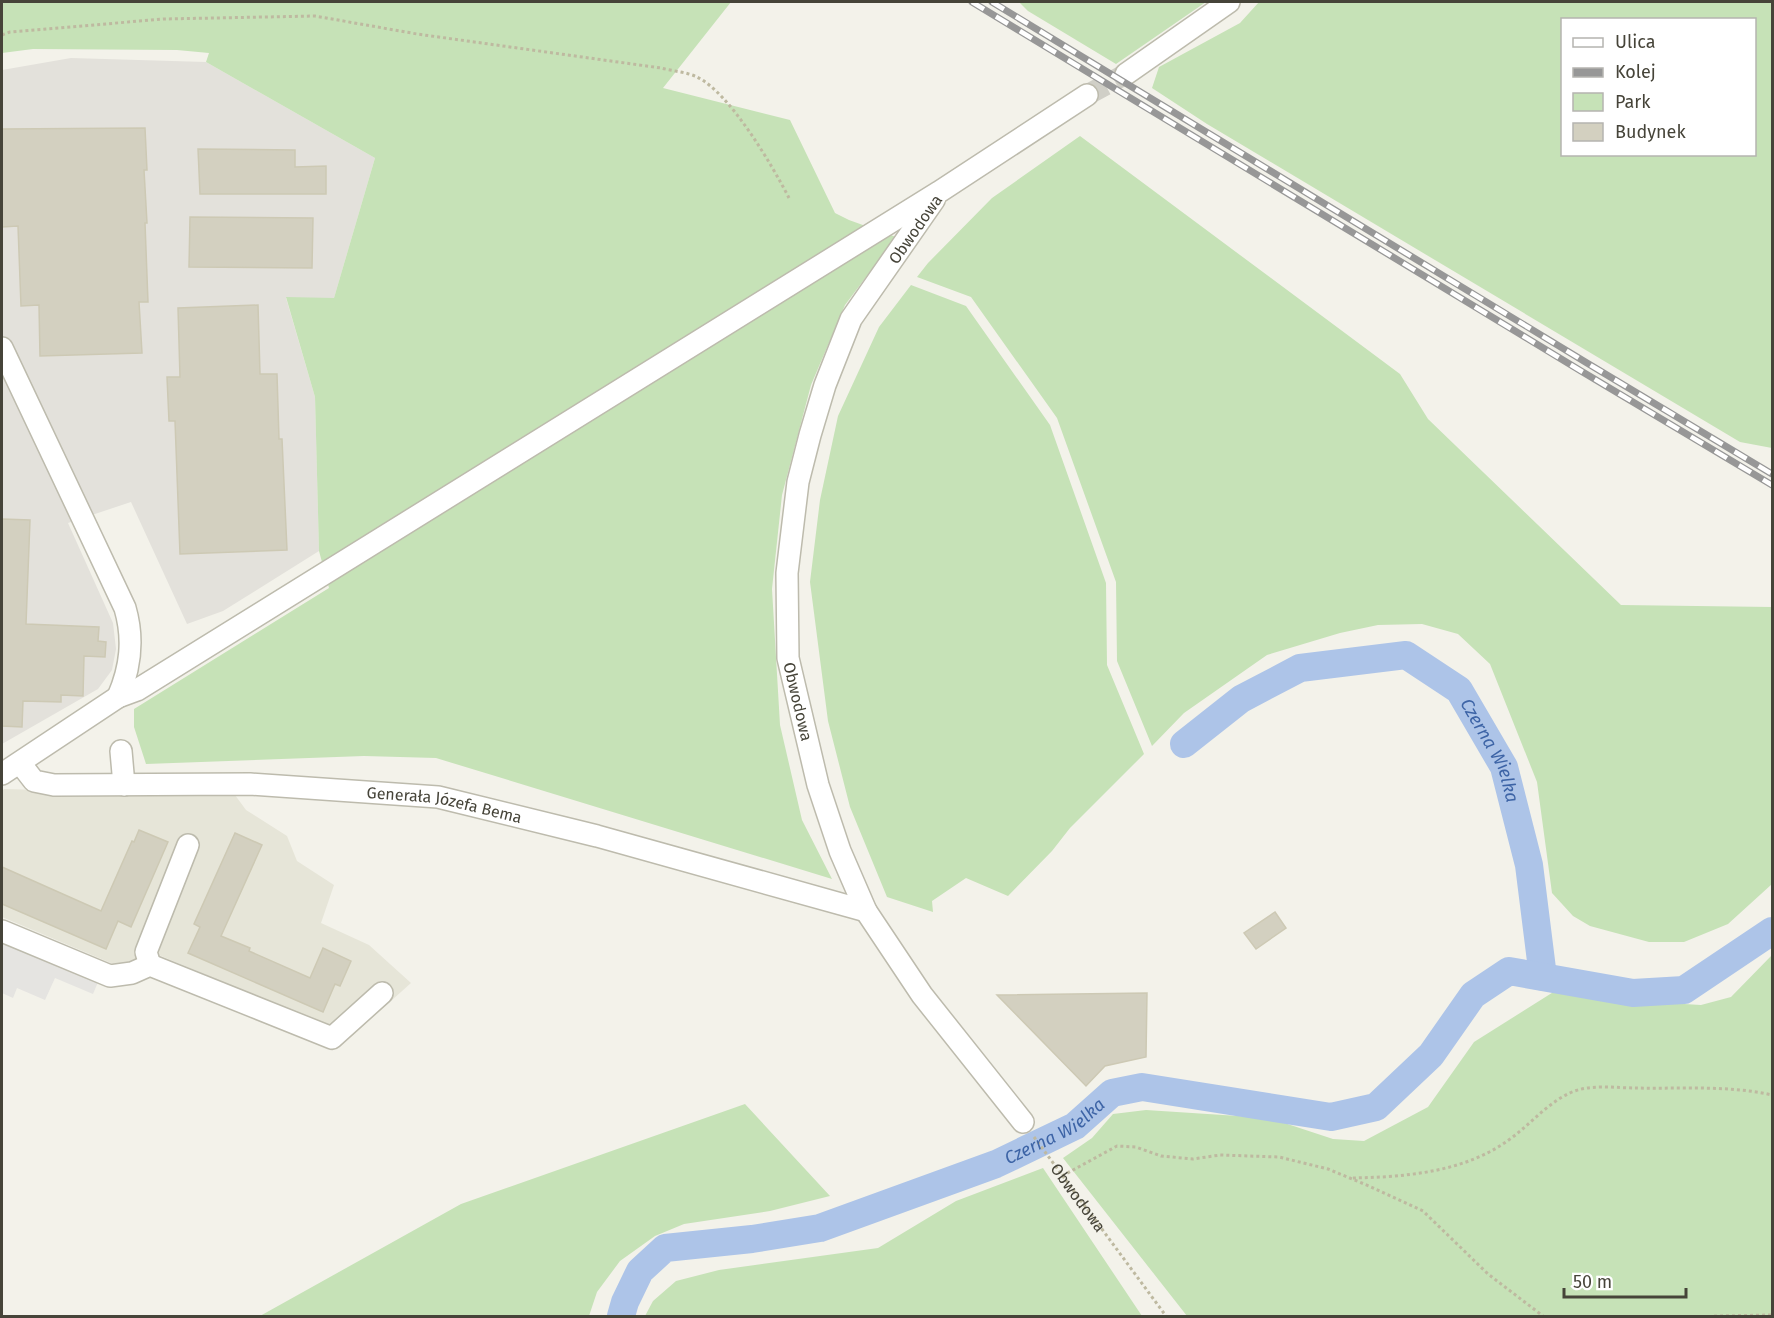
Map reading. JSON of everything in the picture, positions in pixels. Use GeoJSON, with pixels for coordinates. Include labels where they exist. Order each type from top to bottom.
{"type":"FeatureCollection","features":[{"type":"Feature","properties":{"kind":"street"},"geometry":{"type":"LineString","coordinates":[[1126,74],[1229,2]]}},
{"type":"Feature","properties":{"kind":"street","name":"Obwodowa"},"geometry":{"type":"LineString","coordinates":[[1023,1122],[922,994],[866,911],[840,851],[818,785],[788,658],[787,573],[798,482],[825,385],[851,319],[939,192],[1087,96]]}},
{"type":"Feature","properties":{"kind":"street"},"geometry":{"type":"LineString","coordinates":[[2,774],[118,696],[137,690],[939,192]]}},
{"type":"Feature","properties":{"kind":"street"},"geometry":{"type":"LineString","coordinates":[[2,348],[125,608],[130,626],[131,653],[126,679],[118,696]]}},
{"type":"Feature","properties":{"kind":"street"},"geometry":{"type":"LineString","coordinates":[[121,751],[124,785]]}},
{"type":"Feature","properties":{"kind":"street","name":"Generała Józefa Bema"},"geometry":{"type":"LineString","coordinates":[[20,763],[34,781],[54,785],[250,784],[438,797],[597,836],[866,911]]}},
{"type":"Feature","properties":{"kind":"street"},"geometry":{"type":"LineString","coordinates":[[150,965],[146,952],[188,845]]}},
{"type":"Feature","properties":{"kind":"street"},"geometry":{"type":"LineString","coordinates":[[2,931],[110,976],[132,973],[150,965],[332,1038],[382,993]]}},
{"type":"Feature","properties":{"kind":"path"},"geometry":{"type":"LineString","coordinates":[[2,35],[10,32],[164,19],[315,16],[417,34],[661,68],[696,76],[715,89],[771,162],[789,198]]}},
{"type":"Feature","properties":{"kind":"path"},"geometry":{"type":"LineString","coordinates":[[1351,1178],[1414,1175],[1491,1152],[1512,1138],[1550,1104],[1574,1091],[1593,1088],[1692,1089],[1752,1091],[1773,1095]]}},
{"type":"Feature","properties":{"kind":"path","name":"Obwodowa"},"geometry":{"type":"LineString","coordinates":[[1023,1122],[1166,1317]]}},
{"type":"Feature","properties":{"kind":"path"},"geometry":{"type":"LineString","coordinates":[[1062,1176],[1116,1146],[1136,1148],[1161,1156],[1193,1159],[1220,1155],[1279,1157],[1328,1169],[1423,1211],[1488,1274],[1543,1317]]}},
{"type":"Feature","properties":{"kind":"path"},"geometry":{"type":"LineString","coordinates":[[1713,1317],[1773,1315]]}},
{"type":"Feature","properties":{"kind":"shaded area"},"geometry":{"type":"Polygon","coordinates":[[[71,58],[206,62],[375,158],[334,298],[286,298],[315,397],[319,551],[223,611],[187,624],[131,502],[68,523],[113,623],[116,649],[112,670],[98,689],[2,744],[2,70],[71,58]]]}},
{"type":"Feature","properties":{"kind":"shaded area"},"geometry":{"type":"Polygon","coordinates":[[[4,789],[235,795],[246,810],[287,836],[297,861],[334,885],[321,923],[369,945],[411,983],[352,1036],[154,953],[118,966],[2,917],[2,791],[4,789]]]}},
{"type":"Feature","properties":{"kind":"shaded area"},"geometry":{"type":"Polygon","coordinates":[[[2,941],[98,982],[93,994],[55,978],[45,1000],[17,988],[13,998],[2,993],[2,941]]]}},
{"type":"Feature","properties":{"kind":"green space"},"geometry":{"type":"Polygon","coordinates":[[[2,2],[731,2],[663,88],[790,120],[835,213],[896,237],[845,305],[811,385],[782,495],[772,589],[780,725],[802,820],[832,879],[436,758],[364,756],[146,764],[134,727],[134,709],[329,588],[319,551],[315,397],[286,297],[334,298],[375,158],[206,62],[209,53],[177,50],[33,49],[2,53],[2,2]]]}},
{"type":"Feature","properties":{"kind":"green space"},"geometry":{"type":"Polygon","coordinates":[[[1019,2],[1206,2],[1116,64],[1028,11],[1019,2]]]}},
{"type":"Feature","properties":{"kind":"green space"},"geometry":{"type":"Polygon","coordinates":[[[1259,2],[1772,2],[1772,448],[1740,442],[1207,124],[1152,88],[1159,67],[1240,23],[1259,2]]]}},
{"type":"Feature","properties":{"kind":"green space"},"geometry":{"type":"Polygon","coordinates":[[[1080,136],[1400,374],[1428,419],[1621,605],[1772,607],[1772,884],[1728,924],[1684,942],[1649,942],[1590,926],[1573,916],[1552,893],[1537,782],[1490,664],[1458,634],[1422,624],[1378,625],[1340,633],[1267,655],[1184,713],[1152,746],[1117,661],[1116,582],[1057,418],[971,297],[917,277],[992,198],[1080,136]]]}},
{"type":"Feature","properties":{"kind":"green space"},"geometry":{"type":"Polygon","coordinates":[[[911,285],[966,306],[1050,425],[1106,583],[1107,665],[1144,754],[1070,828],[1052,851],[1008,896],[966,878],[932,901],[933,912],[887,897],[850,807],[828,721],[810,582],[820,500],[838,416],[879,327],[911,285]]]}},
{"type":"Feature","properties":{"kind":"green space"},"geometry":{"type":"Polygon","coordinates":[[[1772,955],[1772,1316],[1187,1316],[1063,1158],[1092,1138],[1113,1114],[1146,1110],[1269,1118],[1333,1139],[1364,1141],[1428,1107],[1474,1042],[1555,991],[1614,986],[1667,1003],[1701,1005],[1731,997],[1772,955]]]}},
{"type":"Feature","properties":{"kind":"green space"},"geometry":{"type":"Polygon","coordinates":[[[745,1104],[830,1196],[770,1211],[684,1224],[655,1236],[620,1261],[597,1292],[589,1316],[260,1316],[461,1204],[745,1104]]]}},
{"type":"Feature","properties":{"kind":"green space"},"geometry":{"type":"Polygon","coordinates":[[[1043,1168],[1142,1316],[645,1316],[653,1301],[676,1281],[719,1270],[878,1248],[956,1201],[1043,1168]]]}},
{"type":"Feature","properties":{"kind":"building"},"geometry":{"type":"Polygon","coordinates":[[[145,128],[148,302],[139,302],[142,353],[40,356],[39,305],[21,306],[18,226],[2,227],[2,129],[145,128]]]}},
{"type":"Feature","properties":{"kind":"building"},"geometry":{"type":"Polygon","coordinates":[[[198,149],[295,150],[295,167],[326,166],[326,194],[200,194],[198,149]]]}},
{"type":"Feature","properties":{"kind":"building"},"geometry":{"type":"Polygon","coordinates":[[[190,217],[313,218],[312,268],[189,267],[190,217]]]}},
{"type":"Feature","properties":{"kind":"building"},"geometry":{"type":"Polygon","coordinates":[[[258,305],[260,374],[277,374],[287,550],[180,554],[175,421],[169,421],[167,377],[180,377],[178,308],[258,305]]]}},
{"type":"Feature","properties":{"kind":"building"},"geometry":{"type":"Polygon","coordinates":[[[2,519],[30,520],[26,624],[99,627],[98,641],[106,642],[105,657],[84,656],[83,696],[61,695],[61,702],[23,701],[22,727],[2,726],[2,519]]]}},
{"type":"Feature","properties":{"kind":"building"},"geometry":{"type":"Polygon","coordinates":[[[139,830],[168,842],[131,927],[118,921],[106,949],[2,904],[2,867],[101,911],[139,830]]]}},
{"type":"Feature","properties":{"kind":"building"},"geometry":{"type":"Polygon","coordinates":[[[235,833],[262,845],[221,936],[310,978],[323,948],[351,961],[340,986],[335,984],[323,1012],[188,953],[200,927],[194,924],[235,833]]]}},
{"type":"Feature","properties":{"kind":"building"},"geometry":{"type":"Polygon","coordinates":[[[1275,912],[1286,928],[1256,949],[1244,933],[1275,912]]]}},
{"type":"Feature","properties":{"kind":"building"},"geometry":{"type":"Polygon","coordinates":[[[1147,993],[1146,1057],[1105,1066],[1086,1086],[997,995],[1147,993]]]}},
{"type":"Feature","properties":{"kind":"waterway","name":"Czerna Wielka"},"geometry":{"type":"LineString","coordinates":[[1184,744],[1241,699],[1300,668],[1406,655],[1459,690],[1504,767],[1529,865],[1543,977]]}},
{"type":"Feature","properties":{"kind":"waterway","name":"Czerna Wielka"},"geometry":{"type":"LineString","coordinates":[[621,1316],[640,1271],[665,1248],[752,1239],[820,1228],[996,1164],[1075,1126],[1112,1093],[1142,1087],[1331,1117],[1376,1107],[1431,1055],[1473,995],[1509,971],[1633,993],[1684,990],[1772,931]]}},
{"type":"Feature","properties":{"kind":"tunnel"},"geometry":{"type":"LineString","coordinates":[[1087,95],[1126,74]]}},
{"type":"Feature","properties":{"kind":"railway"},"geometry":{"type":"LineString","coordinates":[[972,2],[1772,485]]}},
{"type":"Feature","properties":{"kind":"railway"},"geometry":{"type":"LineString","coordinates":[[992,2],[1772,474]]}}]}
